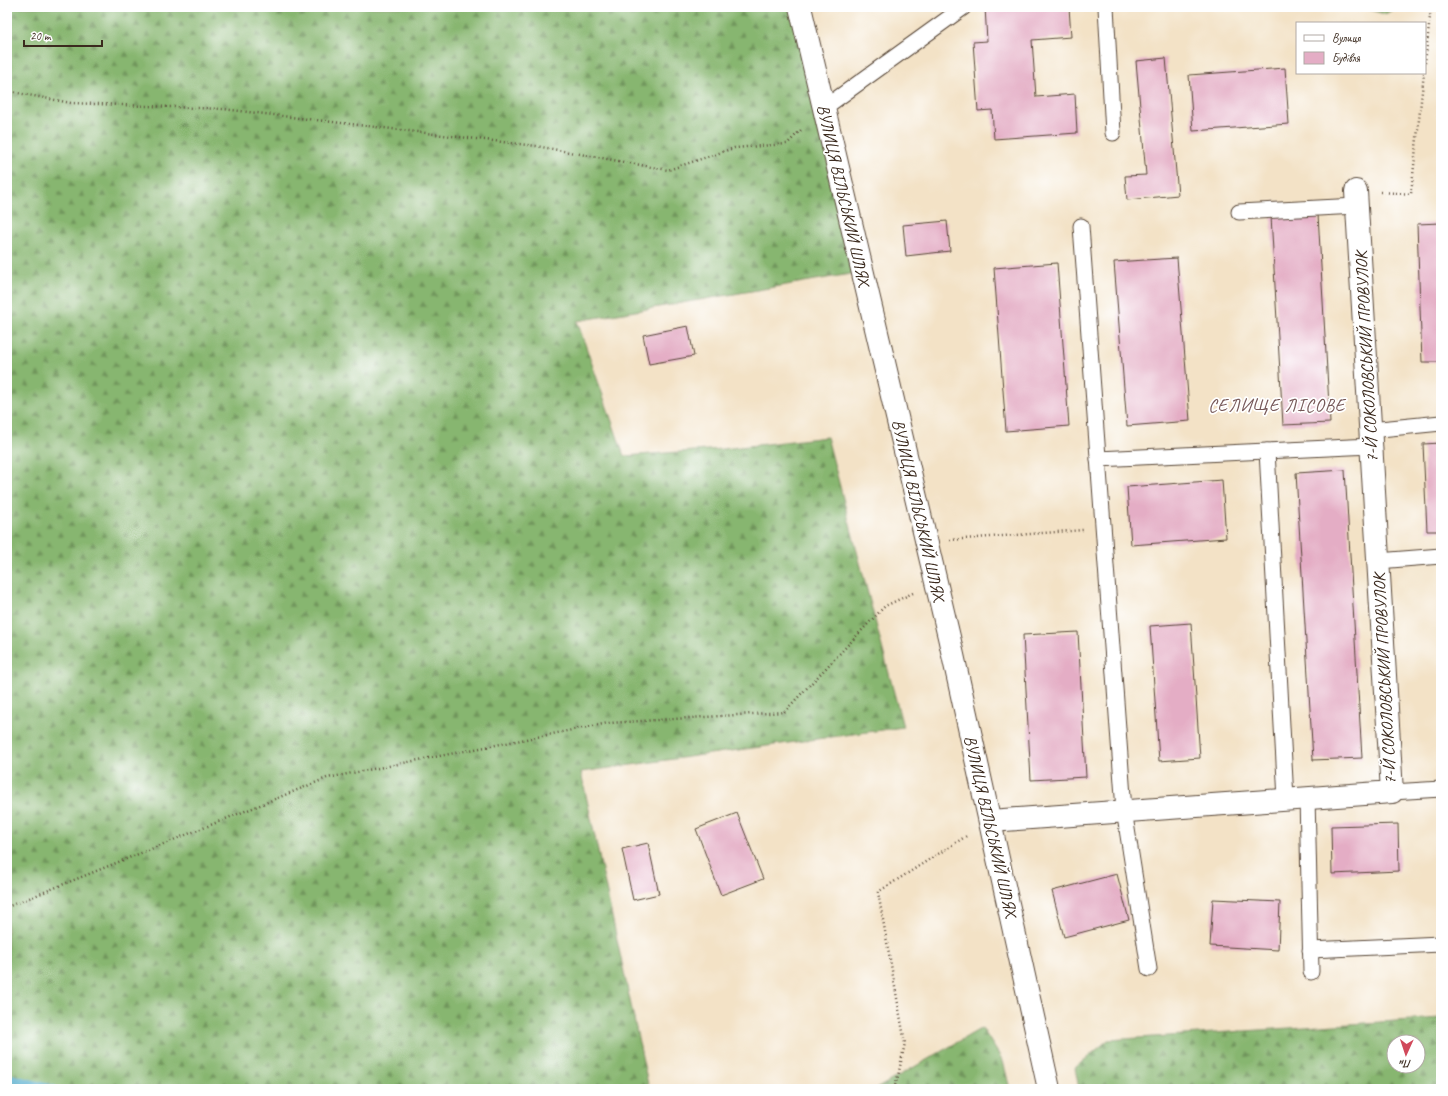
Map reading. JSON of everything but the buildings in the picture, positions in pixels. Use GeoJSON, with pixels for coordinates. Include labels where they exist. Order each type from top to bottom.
{"type":"FeatureCollection","features":[{"type":"Feature","properties":{"kind":"street","name":"ВУЛИЦЯ ВІЛЬСЬКИЙ ШЛЯХ"},"geometry":{"type":"LineString","coordinates":[[800,7],[936,583],[1050,1089]]}},
{"type":"Feature","properties":{"kind":"street","name":"7-Й СОКОЛОВСЬКИЙ ПРОВУЛОК"},"geometry":{"type":"LineString","coordinates":[[990,821],[1124,810],[1392,792],[1356,198]]}},
{"type":"Feature","properties":{"kind":"lane"},"geometry":{"type":"LineString","coordinates":[[824,108],[964,7]]}},
{"type":"Feature","properties":{"kind":"lane"},"geometry":{"type":"LineString","coordinates":[[1106,7],[1113,133]]}},
{"type":"Feature","properties":{"kind":"lane"},"geometry":{"type":"LineString","coordinates":[[1239,212],[1356,198]]}},
{"type":"Feature","properties":{"kind":"lane"},"geometry":{"type":"LineString","coordinates":[[1081,226],[1124,810],[1149,969]]}},
{"type":"Feature","properties":{"kind":"lane"},"geometry":{"type":"LineString","coordinates":[[1098,459],[1267,451],[1371,438],[1441,423]]}},
{"type":"Feature","properties":{"kind":"lane"},"geometry":{"type":"LineString","coordinates":[[1267,451],[1311,972]]}},
{"type":"Feature","properties":{"kind":"lane"},"geometry":{"type":"LineString","coordinates":[[1378,561],[1441,556]]}},
{"type":"Feature","properties":{"kind":"lane"},"geometry":{"type":"LineString","coordinates":[[1392,792],[1441,789]]}},
{"type":"Feature","properties":{"kind":"lane"},"geometry":{"type":"LineString","coordinates":[[1310,950],[1441,944]]}},
{"type":"Feature","properties":{"kind":"path"},"geometry":{"type":"LineString","coordinates":[[1426,54],[1431,7]]}},
{"type":"Feature","properties":{"kind":"path"},"geometry":{"type":"LineString","coordinates":[[1356,198],[1411,194],[1424,74]]}},
{"type":"Feature","properties":{"kind":"path"},"geometry":{"type":"LineString","coordinates":[[7,91],[70,103],[223,109],[528,145],[668,170],[734,148],[787,144],[824,108]]}},
{"type":"Feature","properties":{"kind":"path"},"geometry":{"type":"LineString","coordinates":[[926,542],[1103,528]]}},
{"type":"Feature","properties":{"kind":"path"},"geometry":{"type":"LineString","coordinates":[[7,907],[327,778],[608,723],[784,712],[885,606],[936,583]]}},
{"type":"Feature","properties":{"kind":"path"},"geometry":{"type":"LineString","coordinates":[[894,1089],[905,1043],[878,892],[990,821]]}},
{"type":"Feature","properties":{"kind":"green space"},"geometry":{"type":"Polygon","coordinates":[[[7,7],[800,7],[862,272],[577,321],[624,456],[722,449],[827,437],[903,727],[581,772],[649,1089],[7,1089],[7,7]]]}},
{"type":"Feature","properties":{"kind":"green space"},"geometry":{"type":"Polygon","coordinates":[[[1359,7],[1398,7],[1385,14],[1359,7]]]}},
{"type":"Feature","properties":{"kind":"green space"},"geometry":{"type":"Polygon","coordinates":[[[1441,1018],[1441,1089],[1079,1089],[1075,1068],[1108,1040],[1441,1018]]]}},
{"type":"Feature","properties":{"kind":"green space"},"geometry":{"type":"Polygon","coordinates":[[[982,1028],[1003,1061],[1010,1089],[876,1089],[982,1028]]]}},
{"type":"Feature","properties":{"kind":"waterway"},"geometry":{"type":"LineString","coordinates":[[7,1077],[53,1089]]}},
{"type":"Feature","properties":{"kind":"district","name":"СЕЛИЩЕ ЛІСОВЕ"},"geometry":{"type":"Point","coordinates":[1277,405]}}]}
